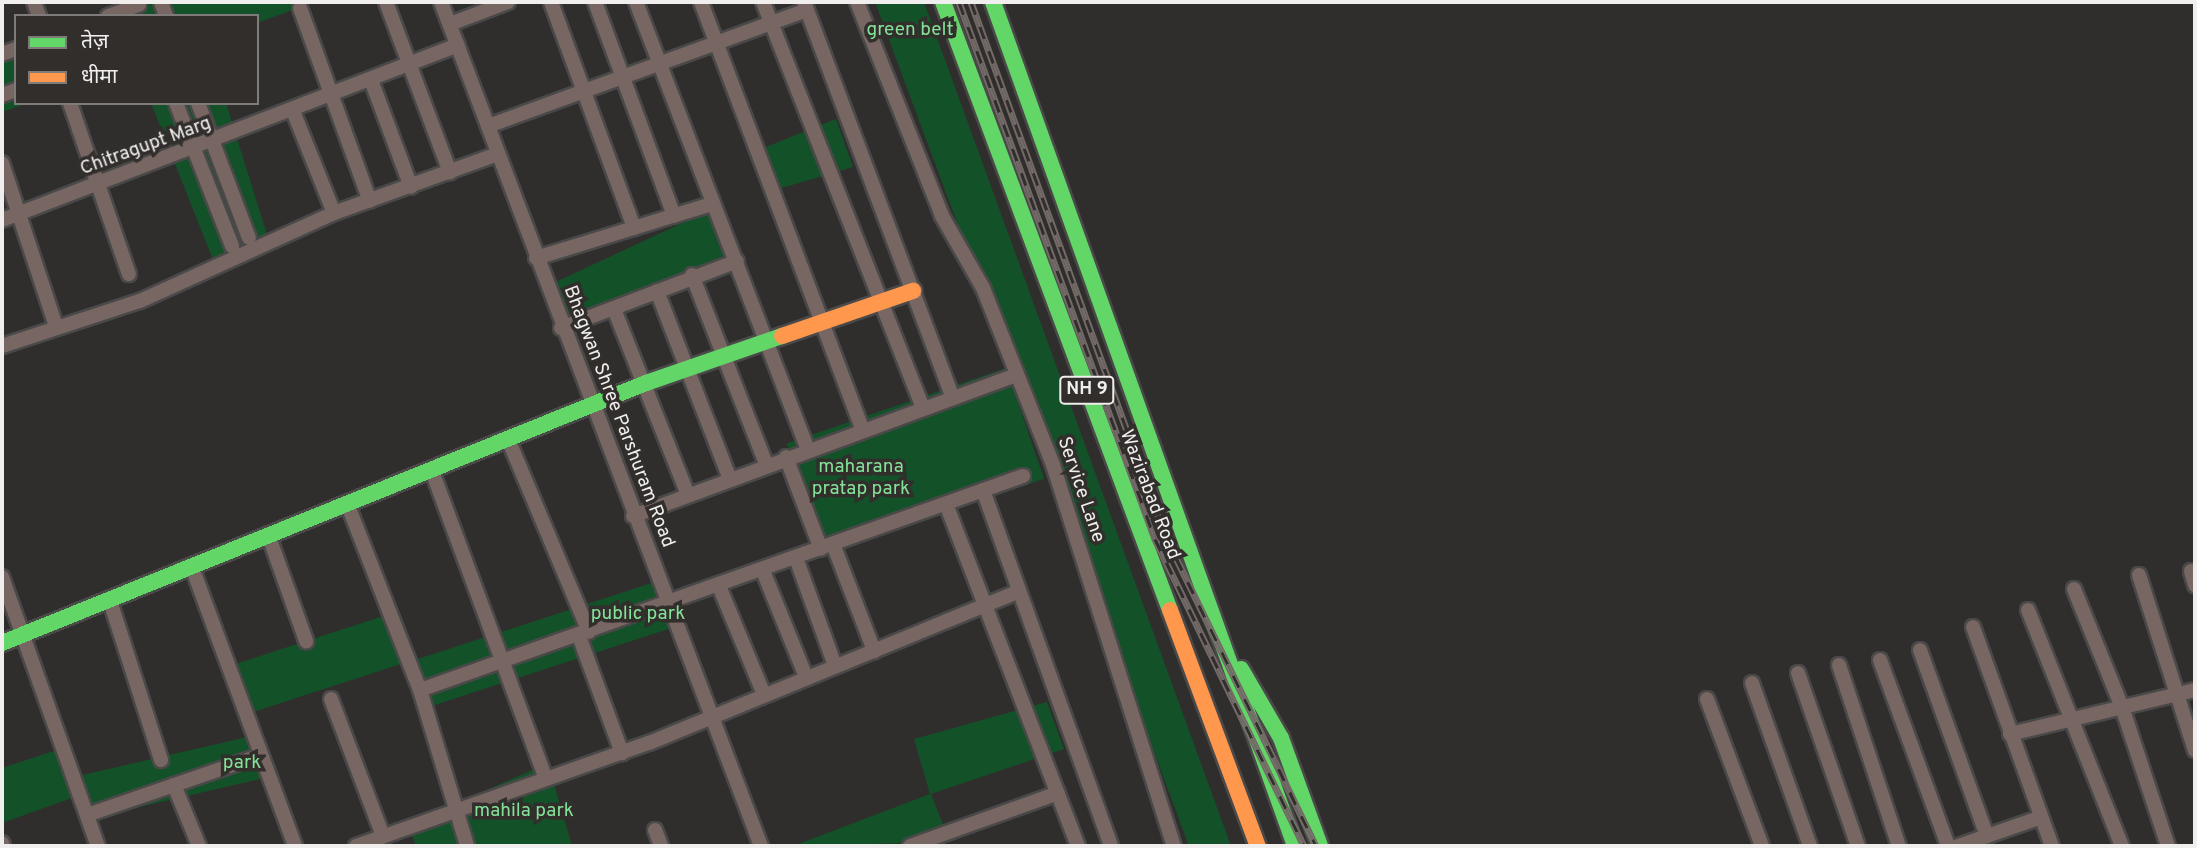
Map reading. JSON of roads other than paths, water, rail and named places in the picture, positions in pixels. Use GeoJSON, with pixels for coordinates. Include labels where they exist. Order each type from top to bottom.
{"type":"FeatureCollection","features":[{"type":"Feature","properties":{"kind":"main road","name":"Wazirabad Road"},"geometry":{"type":"LineString","coordinates":[[943,2],[1258,846]]}},
{"type":"Feature","properties":{"kind":"main road","name":"Wazirabad Road"},"geometry":{"type":"LineString","coordinates":[[993,2],[1295,846]]}},
{"type":"Feature","properties":{"kind":"main road"},"geometry":{"type":"LineString","coordinates":[[2,643],[111,604],[193,570],[268,534],[432,471],[646,383],[913,291]]}},
{"type":"Feature","properties":{"kind":"main road"},"geometry":{"type":"LineString","coordinates":[[1214,623],[1281,738],[1320,846]]}},
{"type":"Feature","properties":{"kind":"main road"},"geometry":{"type":"LineString","coordinates":[[1183,643],[1245,846]]}},
{"type":"Feature","properties":{"kind":"street"},"geometry":{"type":"LineString","coordinates":[[386,2],[450,172]]}},
{"type":"Feature","properties":{"kind":"street","name":"Bhagwan Shree Parshuram Road"},"geometry":{"type":"LineString","coordinates":[[441,2],[590,406],[633,516],[672,604],[761,846]]}},
{"type":"Feature","properties":{"kind":"street"},"geometry":{"type":"LineString","coordinates":[[450,24],[508,2]]}},
{"type":"Feature","properties":{"kind":"street"},"geometry":{"type":"LineString","coordinates":[[551,2],[634,228]]}},
{"type":"Feature","properties":{"kind":"street"},"geometry":{"type":"LineString","coordinates":[[595,2],[674,216]]}},
{"type":"Feature","properties":{"kind":"street"},"geometry":{"type":"LineString","coordinates":[[636,2],[661,63],[711,204],[737,261],[807,448]]}},
{"type":"Feature","properties":{"kind":"street"},"geometry":{"type":"LineString","coordinates":[[701,2],[820,324],[862,427]]}},
{"type":"Feature","properties":{"kind":"street"},"geometry":{"type":"LineString","coordinates":[[763,2],[878,303],[922,406]]}},
{"type":"Feature","properties":{"kind":"street","name":"Service Lane"},"geometry":{"type":"LineString","coordinates":[[857,2],[942,216],[984,288],[1053,465],[1174,846]]}},
{"type":"Feature","properties":{"kind":"street"},"geometry":{"type":"LineString","coordinates":[[488,126],[771,24],[805,6],[952,396]]}},
{"type":"Feature","properties":{"kind":"street"},"geometry":{"type":"LineString","coordinates":[[115,14],[140,7]]}},
{"type":"Feature","properties":{"kind":"street"},"geometry":{"type":"LineString","coordinates":[[300,8],[370,201]]}},
{"type":"Feature","properties":{"kind":"street","name":"Chitragupt Marg"},"geometry":{"type":"LineString","coordinates":[[2,220],[213,144],[458,45]]}},
{"type":"Feature","properties":{"kind":"street"},"geometry":{"type":"LineString","coordinates":[[371,80],[411,187]]}},
{"type":"Feature","properties":{"kind":"street"},"geometry":{"type":"LineString","coordinates":[[71,105],[129,274]]}},
{"type":"Feature","properties":{"kind":"street"},"geometry":{"type":"LineString","coordinates":[[177,105],[232,246]]}},
{"type":"Feature","properties":{"kind":"street"},"geometry":{"type":"LineString","coordinates":[[199,105],[249,239]]}},
{"type":"Feature","properties":{"kind":"street"},"geometry":{"type":"LineString","coordinates":[[293,111],[334,214]]}},
{"type":"Feature","properties":{"kind":"street"},"geometry":{"type":"LineString","coordinates":[[2,346],[139,301],[334,214],[498,154]]}},
{"type":"Feature","properties":{"kind":"street"},"geometry":{"type":"LineString","coordinates":[[2,163],[57,326]]}},
{"type":"Feature","properties":{"kind":"street"},"geometry":{"type":"LineString","coordinates":[[536,258],[711,204]]}},
{"type":"Feature","properties":{"kind":"street"},"geometry":{"type":"LineString","coordinates":[[561,328],[614,309],[692,275],[737,261]]}},
{"type":"Feature","properties":{"kind":"street"},"geometry":{"type":"LineString","coordinates":[[692,275],[766,464]]}},
{"type":"Feature","properties":{"kind":"street"},"geometry":{"type":"LineString","coordinates":[[657,291],[730,479]]}},
{"type":"Feature","properties":{"kind":"street"},"geometry":{"type":"LineString","coordinates":[[614,309],[646,383],[688,495]]}},
{"type":"Feature","properties":{"kind":"street"},"geometry":{"type":"LineString","coordinates":[[633,516],[862,427],[1017,375]]}},
{"type":"Feature","properties":{"kind":"street"},"geometry":{"type":"LineString","coordinates":[[508,439],[584,634],[622,753]]}},
{"type":"Feature","properties":{"kind":"street"},"geometry":{"type":"LineString","coordinates":[[786,457],[874,651]]}},
{"type":"Feature","properties":{"kind":"street"},"geometry":{"type":"LineString","coordinates":[[432,471],[546,779]]}},
{"type":"Feature","properties":{"kind":"street"},"geometry":{"type":"LineString","coordinates":[[419,690],[672,604],[1023,476]]}},
{"type":"Feature","properties":{"kind":"street"},"geometry":{"type":"LineString","coordinates":[[983,490],[1111,846]]}},
{"type":"Feature","properties":{"kind":"street"},"geometry":{"type":"LineString","coordinates":[[347,503],[419,690],[467,846]]}},
{"type":"Feature","properties":{"kind":"street"},"geometry":{"type":"LineString","coordinates":[[946,503],[988,603],[1078,846]]}},
{"type":"Feature","properties":{"kind":"street"},"geometry":{"type":"LineString","coordinates":[[268,534],[306,641]]}},
{"type":"Feature","properties":{"kind":"street"},"geometry":{"type":"LineString","coordinates":[[796,558],[835,666]]}},
{"type":"Feature","properties":{"kind":"street"},"geometry":{"type":"LineString","coordinates":[[193,570],[258,756],[295,846]]}},
{"type":"Feature","properties":{"kind":"street"},"geometry":{"type":"LineString","coordinates":[[763,571],[806,677]]}},
{"type":"Feature","properties":{"kind":"street"},"geometry":{"type":"LineString","coordinates":[[2139,575],[2188,692],[2195,750]]}},
{"type":"Feature","properties":{"kind":"street"},"geometry":{"type":"LineString","coordinates":[[2,577],[98,846]]}},
{"type":"Feature","properties":{"kind":"street"},"geometry":{"type":"LineString","coordinates":[[719,586],[763,692]]}},
{"type":"Feature","properties":{"kind":"street"},"geometry":{"type":"LineString","coordinates":[[2074,589],[2122,707],[2168,846]]}},
{"type":"Feature","properties":{"kind":"street"},"geometry":{"type":"LineString","coordinates":[[356,846],[622,753],[763,692],[874,651],[1020,591]]}},
{"type":"Feature","properties":{"kind":"street"},"geometry":{"type":"LineString","coordinates":[[111,604],[162,760]]}},
{"type":"Feature","properties":{"kind":"street"},"geometry":{"type":"LineString","coordinates":[[2028,610],[2069,720],[2122,846]]}},
{"type":"Feature","properties":{"kind":"street"},"geometry":{"type":"LineString","coordinates":[[1973,627],[2039,818],[2052,846]]}},
{"type":"Feature","properties":{"kind":"street"},"geometry":{"type":"LineString","coordinates":[[1920,650],[1987,836]]}},
{"type":"Feature","properties":{"kind":"street"},"geometry":{"type":"LineString","coordinates":[[1880,660],[1948,846]]}},
{"type":"Feature","properties":{"kind":"street"},"geometry":{"type":"LineString","coordinates":[[1839,665],[1899,846]]}},
{"type":"Feature","properties":{"kind":"street"},"geometry":{"type":"LineString","coordinates":[[1798,673],[1858,846]]}},
{"type":"Feature","properties":{"kind":"street"},"geometry":{"type":"LineString","coordinates":[[1752,683],[1810,846]]}},
{"type":"Feature","properties":{"kind":"street"},"geometry":{"type":"LineString","coordinates":[[2010,734],[2188,692]]}},
{"type":"Feature","properties":{"kind":"street"},"geometry":{"type":"LineString","coordinates":[[331,699],[383,836]]}},
{"type":"Feature","properties":{"kind":"street"},"geometry":{"type":"LineString","coordinates":[[1707,699],[1762,846]]}},
{"type":"Feature","properties":{"kind":"street"},"geometry":{"type":"LineString","coordinates":[[87,815],[258,756]]}},
{"type":"Feature","properties":{"kind":"street"},"geometry":{"type":"LineString","coordinates":[[174,785],[199,846]]}},
{"type":"Feature","properties":{"kind":"street"},"geometry":{"type":"LineString","coordinates":[[910,846],[1058,793]]}},
{"type":"Feature","properties":{"kind":"street"},"geometry":{"type":"LineString","coordinates":[[1958,846],[2039,818]]}},
{"type":"Feature","properties":{"kind":"street"},"geometry":{"type":"LineString","coordinates":[[656,831],[661,846]]}},
{"type":"Feature","properties":{"kind":"railway"},"geometry":{"type":"LineString","coordinates":[[959,2],[1155,539],[1304,846]]}},
{"type":"Feature","properties":{"kind":"railway"},"geometry":{"type":"LineString","coordinates":[[971,2],[1165,535],[1316,846]]}},
{"type":"Feature","properties":{"kind":"park label","name":"green belt"},"geometry":{"type":"Point","coordinates":[910,31]}},
{"type":"Feature","properties":{"kind":"park label","name":"maharana pratap park"},"geometry":{"type":"Point","coordinates":[861,479]}},
{"type":"Feature","properties":{"kind":"park label","name":"public park"},"geometry":{"type":"Point","coordinates":[638,615]}},
{"type":"Feature","properties":{"kind":"park label","name":"park"},"geometry":{"type":"Point","coordinates":[242,764]}},
{"type":"Feature","properties":{"kind":"park label","name":"mahila park"},"geometry":{"type":"Point","coordinates":[524,812]}}]}
